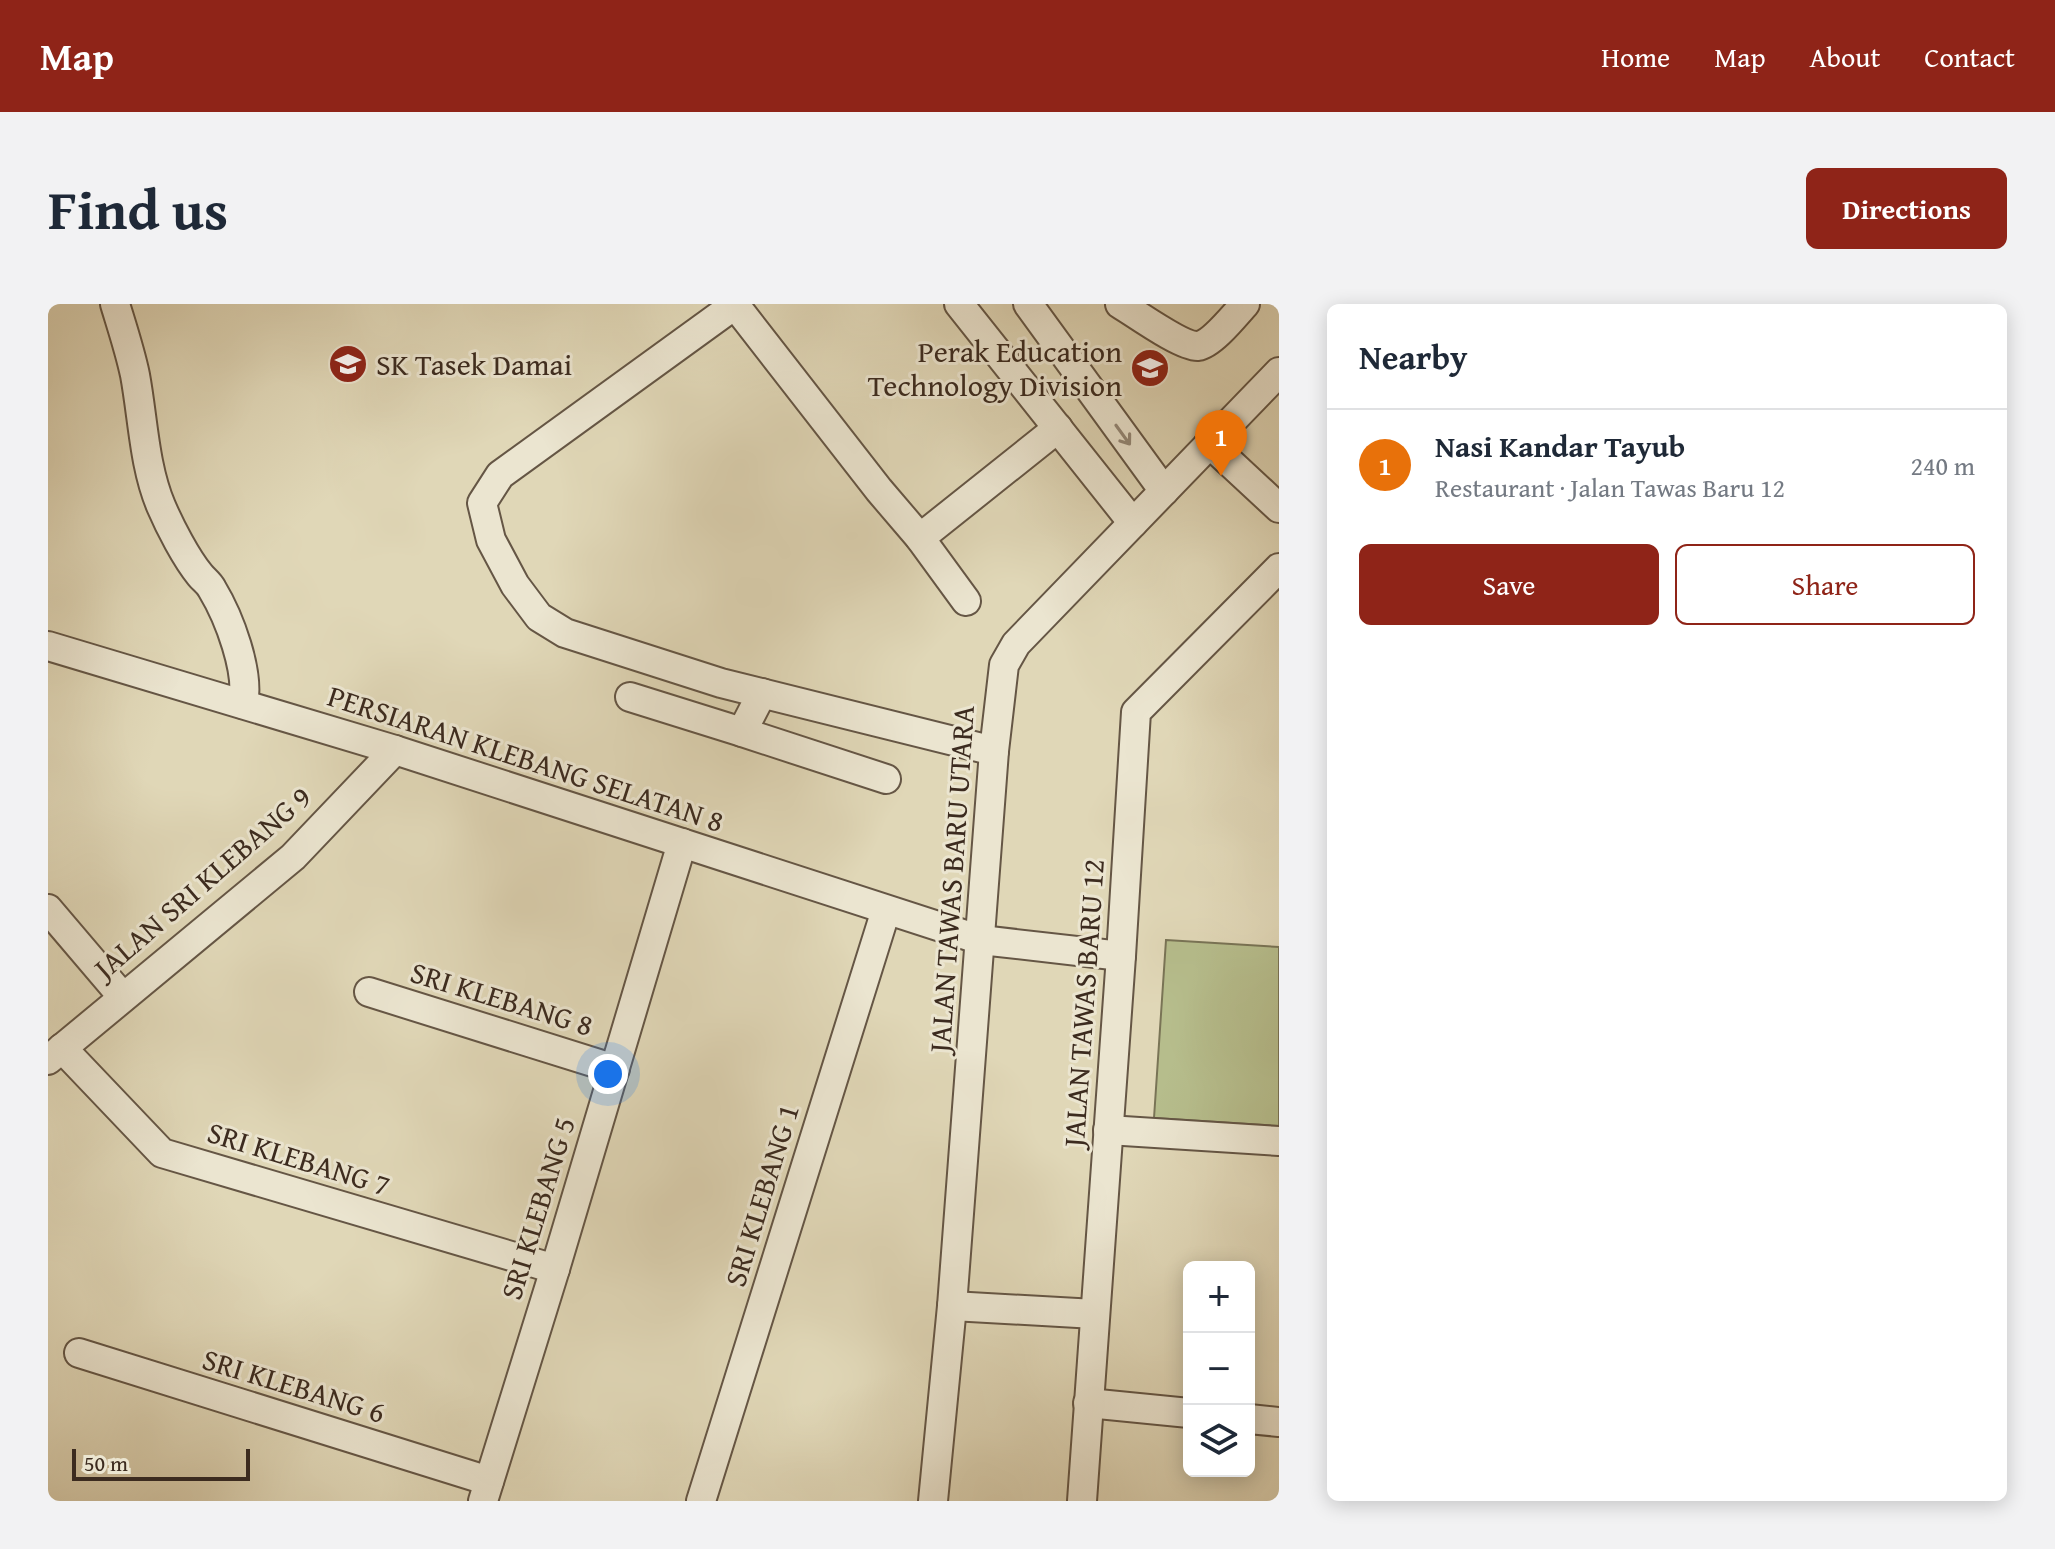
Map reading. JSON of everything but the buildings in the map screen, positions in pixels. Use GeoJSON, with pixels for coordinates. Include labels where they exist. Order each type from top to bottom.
{"type":"FeatureCollection","features":[{"type":"Feature","properties":{"kind":"street"},"geometry":{"type":"LineString","coordinates":[[115,304],[134,372],[157,495],[192,564],[213,590],[228,623],[246,688],[243,704]]}},
{"type":"Feature","properties":{"kind":"street"},"geometry":{"type":"LineString","coordinates":[[966,601],[736,304],[500,475],[482,503],[491,540],[515,585],[539,617],[565,633],[721,683],[994,751]]}},
{"type":"Feature","properties":{"kind":"street"},"geometry":{"type":"LineString","coordinates":[[959,304],[1133,523]]}},
{"type":"Feature","properties":{"kind":"street"},"geometry":{"type":"LineString","coordinates":[[1028,304],[1164,491]]}},
{"type":"Feature","properties":{"kind":"street"},"geometry":{"type":"LineString","coordinates":[[1120,304],[1183,343],[1199,346],[1212,338],[1245,304]]}},
{"type":"Feature","properties":{"kind":"street","name":"JALAN TAWAS BARU UTARA"},"geometry":{"type":"LineString","coordinates":[[933,1501],[952,1306],[994,751],[1002,675],[1008,655],[1279,372]]}},
{"type":"Feature","properties":{"kind":"street"},"geometry":{"type":"LineString","coordinates":[[920,538],[1058,428]]}},
{"type":"Feature","properties":{"kind":"street"},"geometry":{"type":"LineString","coordinates":[[1209,443],[1279,508]]}},
{"type":"Feature","properties":{"kind":"street","name":"JALAN TAWAS BARU 12"},"geometry":{"type":"LineString","coordinates":[[1082,1501],[1136,712],[1279,568]]}},
{"type":"Feature","properties":{"kind":"street","name":"PERSIARAN KLEBANG SELATAN 8"},"geometry":{"type":"LineString","coordinates":[[48,646],[395,750],[981,940],[1121,956]]}},
{"type":"Feature","properties":{"kind":"street"},"geometry":{"type":"LineString","coordinates":[[742,732],[762,693]]}},
{"type":"Feature","properties":{"kind":"street"},"geometry":{"type":"LineString","coordinates":[[630,697],[886,779]]}},
{"type":"Feature","properties":{"kind":"street","name":"JALAN SRI KLEBANG 9"},"geometry":{"type":"LineString","coordinates":[[55,1054],[293,857],[395,750]]}},
{"type":"Feature","properties":{"kind":"street","name":"SRI KLEBANG 5"},"geometry":{"type":"LineString","coordinates":[[486,1491],[682,843]]}},
{"type":"Feature","properties":{"kind":"street"},"geometry":{"type":"LineString","coordinates":[[48,909],[122,996]]}},
{"type":"Feature","properties":{"kind":"street","name":"SRI KLEBANG 1"},"geometry":{"type":"LineString","coordinates":[[701,1501],[886,910]]}},
{"type":"Feature","properties":{"kind":"street","name":"SRI KLEBANG 8"},"geometry":{"type":"LineString","coordinates":[[369,992],[615,1069]]}},
{"type":"Feature","properties":{"kind":"street","name":"SRI KLEBANG 7"},"geometry":{"type":"LineString","coordinates":[[55,1054],[162,1153],[555,1269]]}},
{"type":"Feature","properties":{"kind":"street"},"geometry":{"type":"LineString","coordinates":[[1108,1130],[1279,1141]]}},
{"type":"Feature","properties":{"kind":"street"},"geometry":{"type":"LineString","coordinates":[[952,1306],[1095,1314]]}},
{"type":"Feature","properties":{"kind":"street","name":"SRI KLEBANG 6"},"geometry":{"type":"LineString","coordinates":[[79,1353],[486,1491]]}},
{"type":"Feature","properties":{"kind":"street"},"geometry":{"type":"LineString","coordinates":[[1088,1403],[1183,1412]]}},
{"type":"Feature","properties":{"kind":"street"},"geometry":{"type":"LineString","coordinates":[[1255,1420],[1279,1422]]}},
{"type":"Feature","properties":{"kind":"green space"},"geometry":{"type":"Polygon","coordinates":[[[1166,940],[1279,947],[1279,1126],[1154,1118],[1166,940]]]}},
{"type":"Feature","properties":{"kind":"place","name":"SK Tasek Damai"},"geometry":{"type":"Point","coordinates":[348,364]}},
{"type":"Feature","properties":{"kind":"place","name":"Perak Education Technology Division"},"geometry":{"type":"Point","coordinates":[1150,368]}},
{"type":"Feature","properties":{"kind":"place","name":"Nasi Kandar Tayub"},"geometry":{"type":"Point","coordinates":[1221,476]}}]}
